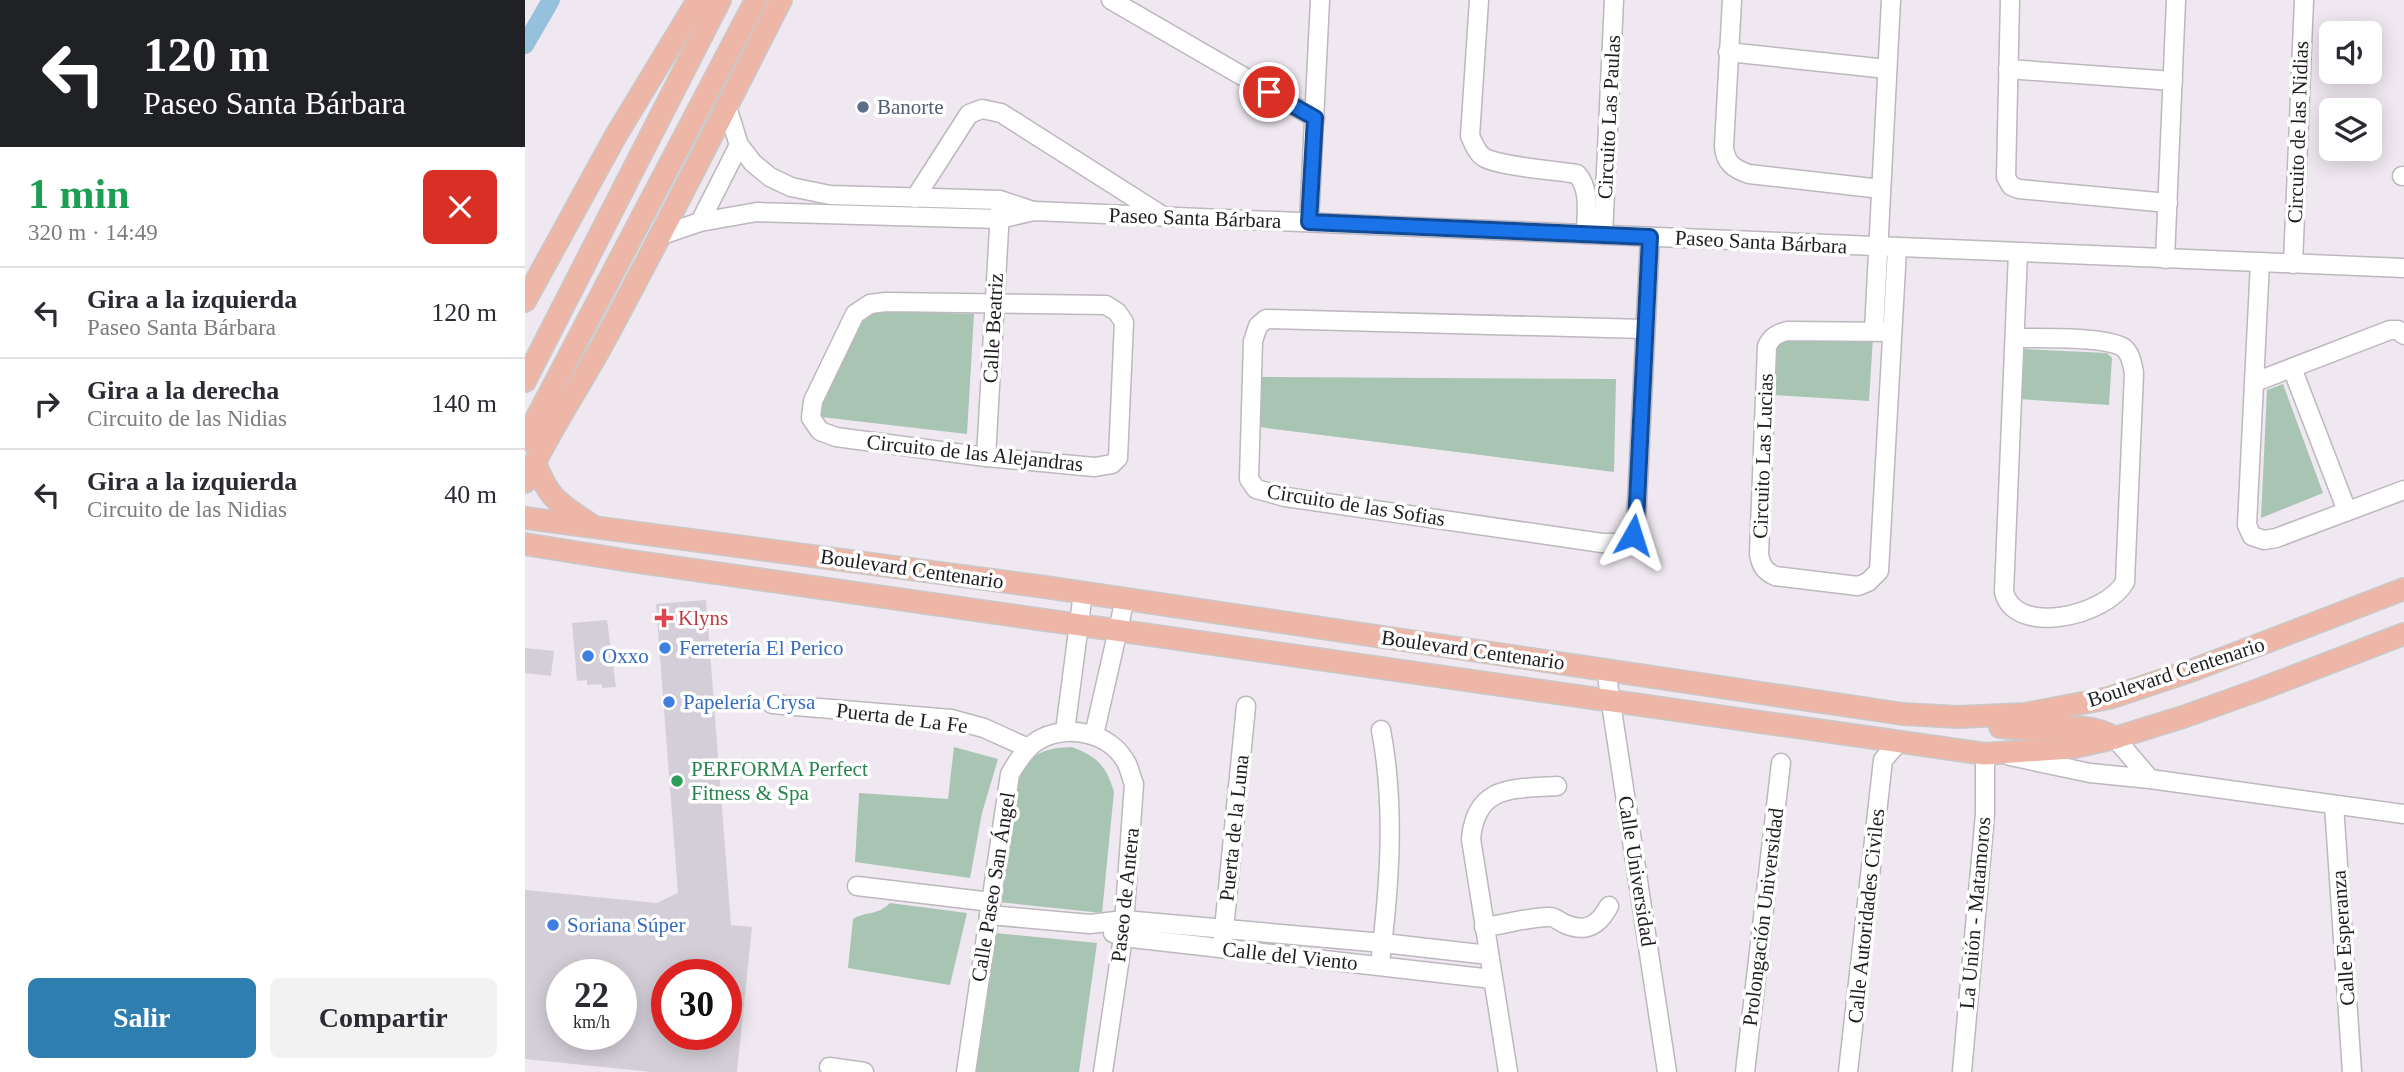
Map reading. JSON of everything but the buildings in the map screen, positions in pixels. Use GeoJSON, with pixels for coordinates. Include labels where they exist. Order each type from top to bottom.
{"type":"FeatureCollection","features":[{"type":"Feature","properties":{"kind":"main road"},"geometry":{"type":"LineString","coordinates":[[525,301],[615,137],[698,0]]}},
{"type":"Feature","properties":{"kind":"main road"},"geometry":{"type":"LineString","coordinates":[[525,381],[720,0]]}},
{"type":"Feature","properties":{"kind":"main road"},"geometry":{"type":"LineString","coordinates":[[525,482],[531,452],[717,71],[757,0]]}},
{"type":"Feature","properties":{"kind":"main road"},"geometry":{"type":"LineString","coordinates":[[531,452],[600,348],[781,0]]}},
{"type":"Feature","properties":{"kind":"main road"},"geometry":{"type":"LineString","coordinates":[[531,452],[544,487],[555,500],[593,526]]}},
{"type":"Feature","properties":{"kind":"main road","name":"Boulevard Centenario"},"geometry":{"type":"LineString","coordinates":[[525,518],[1125,598],[1903,714],[1958,717],[2025,714],[2109,698],[2193,670],[2404,589]]}},
{"type":"Feature","properties":{"kind":"main road","name":"Boulevard Centenario"},"geometry":{"type":"LineString","coordinates":[[525,544],[1898,743],[1994,754],[2070,748],[2115,738],[2260,689],[2404,634]]}},
{"type":"Feature","properties":{"kind":"main road"},"geometry":{"type":"LineString","coordinates":[[1958,717],[1997,727],[2089,727],[2102,730],[2115,738]]}},
{"type":"Feature","properties":{"kind":"street"},"geometry":{"type":"LineString","coordinates":[[1111,0],[1315,118]]}},
{"type":"Feature","properties":{"kind":"street"},"geometry":{"type":"LineString","coordinates":[[1309,222],[1320,0]]}},
{"type":"Feature","properties":{"kind":"street","name":"Circuito Las Paulas"},"geometry":{"type":"LineString","coordinates":[[1479,0],[1470,136],[1476,149],[1483,157],[1496,161],[1577,174],[1584,182],[1595,234]]}},
{"type":"Feature","properties":{"kind":"street","name":"Circuito Las Paulas"},"geometry":{"type":"LineString","coordinates":[[1595,234],[1614,0]]}},
{"type":"Feature","properties":{"kind":"street"},"geometry":{"type":"LineString","coordinates":[[1732,0],[1724,146],[1729,164],[1749,174],[1881,189]]}},
{"type":"Feature","properties":{"kind":"street"},"geometry":{"type":"LineString","coordinates":[[1874,331],[1891,0]]}},
{"type":"Feature","properties":{"kind":"street"},"geometry":{"type":"LineString","coordinates":[[2010,0],[2006,177],[2011,186],[2019,190],[2168,203]]}},
{"type":"Feature","properties":{"kind":"street"},"geometry":{"type":"LineString","coordinates":[[2165,258],[2176,0]]}},
{"type":"Feature","properties":{"kind":"street","name":"Circuito de las Nidias"},"geometry":{"type":"LineString","coordinates":[[2293,264],[2304,0]]}},
{"type":"Feature","properties":{"kind":"street"},"geometry":{"type":"LineString","coordinates":[[1728,52],[1887,69]]}},
{"type":"Feature","properties":{"kind":"street"},"geometry":{"type":"LineString","coordinates":[[2008,69],[2173,81]]}},
{"type":"Feature","properties":{"kind":"street","name":"Paseo Santa Bárbara"},"geometry":{"type":"LineString","coordinates":[[727,107],[739,145],[753,163],[771,177],[791,187],[830,195],[1000,200],[1034,211]]}},
{"type":"Feature","properties":{"kind":"street"},"geometry":{"type":"LineString","coordinates":[[915,198],[969,114],[982,109],[1001,113],[1163,216]]}},
{"type":"Feature","properties":{"kind":"street"},"geometry":{"type":"LineString","coordinates":[[701,222],[739,145]]}},
{"type":"Feature","properties":{"kind":"street","name":"Calle Beatriz"},"geometry":{"type":"LineString","coordinates":[[986,457],[1000,200]]}},
{"type":"Feature","properties":{"kind":"street","name":"Paseo Santa Bárbara"},"geometry":{"type":"LineString","coordinates":[[659,236],[731,215],[783,211],[999,219],[1034,211],[2404,268]]}},
{"type":"Feature","properties":{"kind":"street","name":"Circuito de las Sofias"},"geometry":{"type":"LineString","coordinates":[[1644,329],[1266,319],[1258,326],[1252,341],[1249,479],[1256,489],[1285,497],[1602,543],[1622,543],[1633,535],[1636,523],[1650,237]]}},
{"type":"Feature","properties":{"kind":"street","name":"Circuito Las Lucias"},"geometry":{"type":"LineString","coordinates":[[1892,332],[1787,331],[1775,334],[1770,339],[1767,346],[1759,554],[1761,565],[1775,576],[1858,586],[1868,582],[1879,571],[1897,249]]}},
{"type":"Feature","properties":{"kind":"street"},"geometry":{"type":"LineString","coordinates":[[2015,338],[2087,340],[2117,344],[2127,350],[2132,360],[2134,386],[2125,582],[2119,592],[2094,609],[2066,617],[2022,613],[2012,608],[2004,592],[2018,253]]}},
{"type":"Feature","properties":{"kind":"street"},"geometry":{"type":"LineString","coordinates":[[2260,262],[2247,525],[2252,536],[2264,540],[2276,538],[2404,490]]}},
{"type":"Feature","properties":{"kind":"street","name":"Circuito de las Alejandras"},"geometry":{"type":"LineString","coordinates":[[886,302],[1106,305],[1118,312],[1124,322],[1118,458],[1112,464],[1095,467],[986,457],[835,437],[820,431],[811,418],[813,401],[855,313],[870,304],[886,302]]}},
{"type":"Feature","properties":{"kind":"street"},"geometry":{"type":"LineString","coordinates":[[2255,382],[2390,330],[2398,330],[2404,335]]}},
{"type":"Feature","properties":{"kind":"street"},"geometry":{"type":"LineString","coordinates":[[2292,368],[2347,511]]}},
{"type":"Feature","properties":{"kind":"street"},"geometry":{"type":"LineString","coordinates":[[1065,731],[1083,593]]}},
{"type":"Feature","properties":{"kind":"street"},"geometry":{"type":"LineString","coordinates":[[1028,748],[1051,734],[1065,731],[1094,736],[1125,598]]}},
{"type":"Feature","properties":{"kind":"street","name":"Calle Universidad"},"geometry":{"type":"LineString","coordinates":[[1606,670],[1667,1072]]}},
{"type":"Feature","properties":{"kind":"street","name":"Puerta de La Fe"},"geometry":{"type":"LineString","coordinates":[[772,704],[951,719],[983,728],[1028,748]]}},
{"type":"Feature","properties":{"kind":"street","name":"Puerta de la Luna"},"geometry":{"type":"LineString","coordinates":[[1222,950],[1246,706]]}},
{"type":"Feature","properties":{"kind":"street"},"geometry":{"type":"LineString","coordinates":[[1380,965],[1391,801],[1381,730]]}},
{"type":"Feature","properties":{"kind":"street","name":"Paseo de Antera"},"geometry":{"type":"LineString","coordinates":[[1094,736],[1105,740],[1117,750],[1126,762],[1134,784],[1123,929],[1104,1072]]}},
{"type":"Feature","properties":{"kind":"street"},"geometry":{"type":"LineString","coordinates":[[2115,738],[2150,779]]}},
{"type":"Feature","properties":{"kind":"street"},"geometry":{"type":"LineString","coordinates":[[1872,739],[1883,760],[1898,743]]}},
{"type":"Feature","properties":{"kind":"street","name":"Calle Paseo San Ángel"},"geometry":{"type":"LineString","coordinates":[[966,1072],[1010,774],[1028,748]]}},
{"type":"Feature","properties":{"kind":"street"},"geometry":{"type":"LineString","coordinates":[[1994,754],[2070,770],[2404,814]]}},
{"type":"Feature","properties":{"kind":"street","name":"La Unión - Matamoros"},"geometry":{"type":"LineString","coordinates":[[1962,1072],[1985,814],[1994,754]]}},
{"type":"Feature","properties":{"kind":"street","name":"Calle Autoridades Civiles"},"geometry":{"type":"LineString","coordinates":[[1848,1072],[1883,760]]}},
{"type":"Feature","properties":{"kind":"street","name":"Prolongación Universidad"},"geometry":{"type":"LineString","coordinates":[[1745,1072],[1781,763]]}},
{"type":"Feature","properties":{"kind":"street"},"geometry":{"type":"LineString","coordinates":[[1508,1072],[1471,839],[1472,825],[1491,797],[1504,789],[1557,786]]}},
{"type":"Feature","properties":{"kind":"street","name":"Calle Esperanza"},"geometry":{"type":"LineString","coordinates":[[2334,805],[2352,1072]]}},
{"type":"Feature","properties":{"kind":"street","name":"Calle del Viento"},"geometry":{"type":"LineString","coordinates":[[857,886],[1123,929],[1222,950],[1492,979]]}},
{"type":"Feature","properties":{"kind":"street"},"geometry":{"type":"LineString","coordinates":[[1485,928],[1551,917],[1575,928],[1584,929],[1595,926],[1609,906]]}},
{"type":"Feature","properties":{"kind":"street","name":"Calle del Viento"},"geometry":{"type":"LineString","coordinates":[[1123,929],[1224,928],[1489,955]]}},
{"type":"Feature","properties":{"kind":"street"},"geometry":{"type":"LineString","coordinates":[[829,1067],[864,1072]]}},
{"type":"Feature","properties":{"kind":"green space"},"geometry":{"type":"Polygon","coordinates":[[[874,311],[974,314],[967,434],[821,417],[820,401],[860,323],[874,311]]]}},
{"type":"Feature","properties":{"kind":"green space"},"geometry":{"type":"Polygon","coordinates":[[[1873,337],[1869,401],[1774,395],[1777,344],[1782,340],[1873,337]]]}},
{"type":"Feature","properties":{"kind":"green space"},"geometry":{"type":"Polygon","coordinates":[[[2021,349],[2107,353],[2112,358],[2109,405],[2018,399],[2021,349]]]}},
{"type":"Feature","properties":{"kind":"green space"},"geometry":{"type":"Polygon","coordinates":[[[1260,377],[1616,379],[1614,472],[1259,427],[1260,377]]]}},
{"type":"Feature","properties":{"kind":"green space"},"geometry":{"type":"Polygon","coordinates":[[[2283,384],[2323,493],[2261,518],[2267,390],[2283,384]]]}},
{"type":"Feature","properties":{"kind":"green space"},"geometry":{"type":"Polygon","coordinates":[[[954,747],[998,759],[982,813],[970,878],[855,862],[859,793],[948,799],[954,747]]]}},
{"type":"Feature","properties":{"kind":"green space"},"geometry":{"type":"Polygon","coordinates":[[[1072,747],[1100,764],[1108,775],[1114,792],[1102,913],[998,902],[1017,780],[1027,764],[1039,754],[1072,747]]]}},
{"type":"Feature","properties":{"kind":"green space"},"geometry":{"type":"Polygon","coordinates":[[[890,903],[967,913],[950,985],[848,968],[853,919],[876,912],[890,903]]]}},
{"type":"Feature","properties":{"kind":"green space"},"geometry":{"type":"Polygon","coordinates":[[[995,933],[1097,943],[1079,1072],[974,1072],[995,933]]]}},
{"type":"Feature","properties":{"kind":"waterway"},"geometry":{"type":"LineString","coordinates":[[525,45],[551,0]]}},
{"type":"Feature","properties":{"kind":"place","name":"Banorte"},"geometry":{"type":"Point","coordinates":[863,107]}},
{"type":"Feature","properties":{"kind":"place","name":"Klyns"},"geometry":{"type":"Point","coordinates":[664,618]}},
{"type":"Feature","properties":{"kind":"place","name":"Ferretería El Perico"},"geometry":{"type":"Point","coordinates":[665,648]}},
{"type":"Feature","properties":{"kind":"place","name":"Oxxo"},"geometry":{"type":"Point","coordinates":[588,656]}},
{"type":"Feature","properties":{"kind":"place","name":"Papelería Crysa"},"geometry":{"type":"Point","coordinates":[669,702]}},
{"type":"Feature","properties":{"kind":"place","name":"PERFORMA Perfect Fitness & Spa"},"geometry":{"type":"Point","coordinates":[677,781]}},
{"type":"Feature","properties":{"kind":"place","name":"Soriana Súper"},"geometry":{"type":"Point","coordinates":[553,925]}},
{"type":"Feature","properties":{"kind":"route"},"geometry":{"type":"LineString","coordinates":[[1269,92],[1315,118],[1309,222],[1650,237],[1636,523],[1633,535]]}}]}
